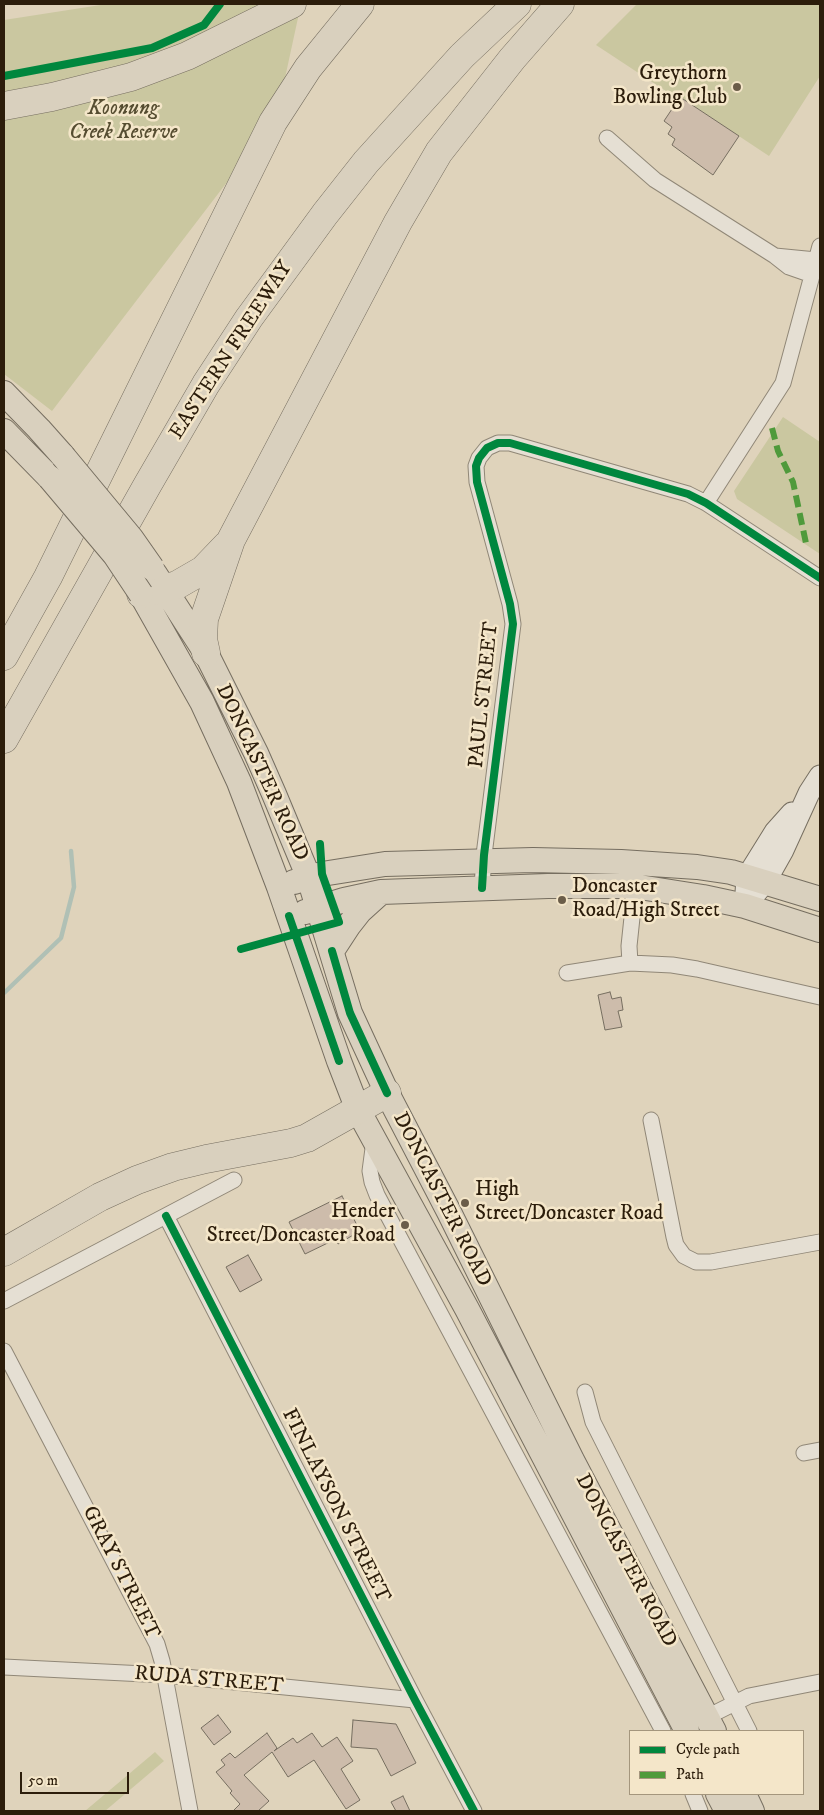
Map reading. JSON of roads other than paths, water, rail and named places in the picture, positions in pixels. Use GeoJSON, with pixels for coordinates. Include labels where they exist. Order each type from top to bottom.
{"type":"FeatureCollection","features":[{"type":"Feature","properties":{"kind":"highway"},"geometry":{"type":"LineString","coordinates":[[4,106],[131,77],[187,56],[292,4]]}},
{"type":"Feature","properties":{"kind":"highway"},"geometry":{"type":"LineString","coordinates":[[4,656],[48,577],[273,122],[308,68],[360,4]]}},
{"type":"Feature","properties":{"kind":"highway","name":"EASTERN FREEWAY"},"geometry":{"type":"LineString","coordinates":[[4,739],[206,384],[249,318],[325,214],[366,162],[462,56],[517,4]]}},
{"type":"Feature","properties":{"kind":"highway"},"geometry":{"type":"LineString","coordinates":[[206,653],[203,638],[204,619],[232,540],[418,185],[439,152],[474,105],[560,4]]}},
{"type":"Feature","properties":{"kind":"highway"},"geometry":{"type":"LineString","coordinates":[[152,583],[177,584],[203,570],[232,540]]}},
{"type":"Feature","properties":{"kind":"highway"},"geometry":{"type":"LineString","coordinates":[[4,1252],[100,1197],[137,1180],[173,1167],[291,1143],[307,1138],[387,1094]]}},
{"type":"Feature","properties":{"kind":"main road","name":"DONCASTER ROAD"},"geometry":{"type":"LineString","coordinates":[[4,393],[64,456],[132,538],[202,702],[239,782],[279,887],[339,1061],[358,1110],[437,1253],[686,1730]]}},
{"type":"Feature","properties":{"kind":"main road","name":"DONCASTER ROAD"},"geometry":{"type":"LineString","coordinates":[[4,431],[50,478],[115,555],[152,583],[206,653],[256,753],[293,837],[319,908],[350,1012],[387,1094],[417,1150],[572,1460],[710,1724]]}},
{"type":"Feature","properties":{"kind":"main road"},"geometry":{"type":"LineString","coordinates":[[293,837],[322,861],[352,868]]}},
{"type":"Feature","properties":{"kind":"main road"},"geometry":{"type":"LineString","coordinates":[[279,887],[352,868],[385,864],[532,860],[621,862],[697,867],[731,872],[820,899]]}},
{"type":"Feature","properties":{"kind":"main road"},"geometry":{"type":"LineString","coordinates":[[289,916],[344,900],[381,892],[482,888],[633,886],[745,906],[820,930]]}},
{"type":"Feature","properties":{"kind":"main road"},"geometry":{"type":"LineString","coordinates":[[332,952],[349,925],[381,892]]}},
{"type":"Feature","properties":{"kind":"main road"},"geometry":{"type":"LineString","coordinates":[[417,1150],[406,1161],[433,1213],[437,1253]]}},
{"type":"Feature","properties":{"kind":"main road"},"geometry":{"type":"LineString","coordinates":[[719,1795],[727,1811]]}},
{"type":"Feature","properties":{"kind":"main road"},"geometry":{"type":"LineString","coordinates":[[744,1795],[752,1811]]}},
{"type":"Feature","properties":{"kind":"street"},"geometry":{"type":"LineString","coordinates":[[607,138],[656,180],[776,256],[816,260],[790,363],[783,383],[706,503],[820,578]]}},
{"type":"Feature","properties":{"kind":"street","name":"PAUL STREET"},"geometry":{"type":"LineString","coordinates":[[482,888],[483,862],[513,624],[510,604],[477,482],[476,466],[482,452],[492,445],[504,442],[510,443],[668,488],[706,503]]}},
{"type":"Feature","properties":{"kind":"street"},"geometry":{"type":"LineString","coordinates":[[745,906],[756,880],[783,850],[815,784]]}},
{"type":"Feature","properties":{"kind":"street"},"geometry":{"type":"LineString","coordinates":[[621,862],[629,872],[633,886],[634,908],[629,946],[630,963]]}},
{"type":"Feature","properties":{"kind":"street"},"geometry":{"type":"LineString","coordinates":[[567,973],[630,963],[672,965],[697,969],[820,998]]}},
{"type":"Feature","properties":{"kind":"street"},"geometry":{"type":"LineString","coordinates":[[651,1120],[674,1237],[676,1245],[684,1256],[696,1262],[711,1262],[820,1242]]}},
{"type":"Feature","properties":{"kind":"street","name":"DONCASTER ROAD"},"geometry":{"type":"LineString","coordinates":[[374,1139],[370,1171],[377,1195],[663,1730]]}},
{"type":"Feature","properties":{"kind":"street"},"geometry":{"type":"LineString","coordinates":[[4,1301],[234,1180]]}},
{"type":"Feature","properties":{"kind":"street","name":"FINLAYSON STREET"},"geometry":{"type":"LineString","coordinates":[[166,1216],[474,1811]]}},
{"type":"Feature","properties":{"kind":"street","name":"GRAY STREET"},"geometry":{"type":"LineString","coordinates":[[4,1351],[157,1644],[165,1675],[190,1811]]}},
{"type":"Feature","properties":{"kind":"street","name":"DONCASTER ROAD"},"geometry":{"type":"LineString","coordinates":[[585,1392],[593,1422],[749,1730]]}},
{"type":"Feature","properties":{"kind":"street"},"geometry":{"type":"LineString","coordinates":[[804,1453],[820,1450]]}},
{"type":"Feature","properties":{"kind":"street","name":"RUDA STREET"},"geometry":{"type":"LineString","coordinates":[[4,1668],[165,1675],[415,1700]]}},
{"type":"Feature","properties":{"kind":"street"},"geometry":{"type":"LineString","coordinates":[[710,1724],[735,1702],[760,1693],[820,1682]]}},
{"type":"Feature","properties":{"kind":"street"},"geometry":{"type":"LineString","coordinates":[[693,1795],[700,1811]]}},
{"type":"Feature","properties":{"kind":"waterway"},"geometry":{"type":"LineString","coordinates":[[4,993],[61,938],[74,887],[71,851]]}},
{"type":"Feature","properties":{"kind":"place","name":"Greythorn Bowling Club"},"geometry":{"type":"Point","coordinates":[737,87]}},
{"type":"Feature","properties":{"kind":"place","name":"Doncaster Road/High Street"},"geometry":{"type":"Point","coordinates":[562,900]}},
{"type":"Feature","properties":{"kind":"place","name":"High Street/Doncaster Road"},"geometry":{"type":"Point","coordinates":[465,1203]}},
{"type":"Feature","properties":{"kind":"place","name":"Hender Street/Doncaster Road"},"geometry":{"type":"Point","coordinates":[405,1225]}},
{"type":"Feature","properties":{"kind":"park label","name":"Koonung Creek Reserve"},"geometry":{"type":"Point","coordinates":[123,122]}}]}
